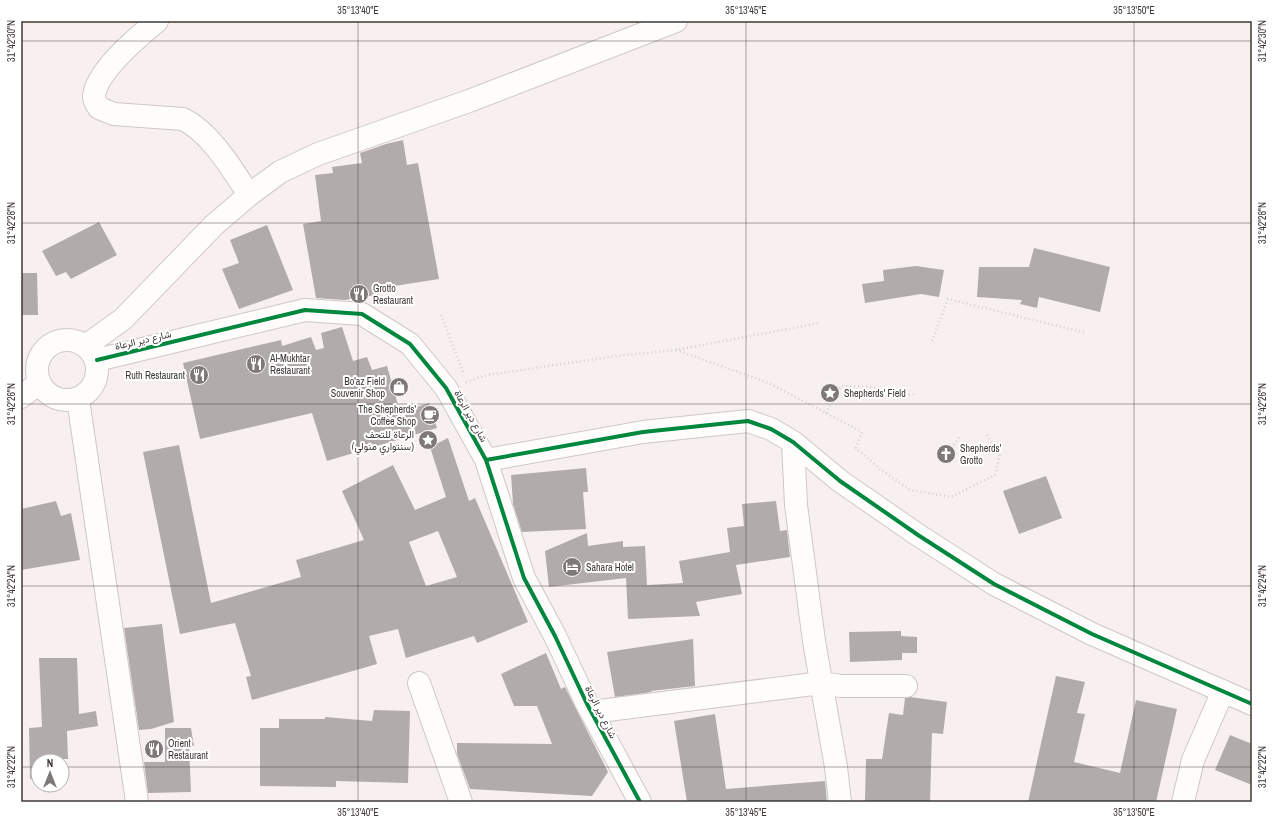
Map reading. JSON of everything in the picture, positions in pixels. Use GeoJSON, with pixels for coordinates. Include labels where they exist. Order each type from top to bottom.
{"type":"FeatureCollection","features":[{"type":"Feature","properties":{"kind":"street"},"geometry":{"type":"LineString","coordinates":[[157,21],[124,49],[97,83],[94,98],[99,108],[114,114],[182,119],[193,124],[208,139],[249,195]]}},
{"type":"Feature","properties":{"kind":"street"},"geometry":{"type":"LineString","coordinates":[[92,352],[214,225],[249,195],[280,172],[318,154],[469,101],[676,21]]}},
{"type":"Feature","properties":{"kind":"street","name":"شارع دير الرعاة"},"geometry":{"type":"LineString","coordinates":[[92,352],[305,310],[362,314],[410,344],[456,385],[486,460],[524,578],[555,636],[592,712],[640,802]]}},
{"type":"Feature","properties":{"kind":"street"},"geometry":{"type":"LineString","coordinates":[[68,339],[92,352],[98,372],[91,390],[78,399],[66,401],[50,396],[39,384],[36,370],[30,356],[52,343],[68,339]]}},
{"type":"Feature","properties":{"kind":"street"},"geometry":{"type":"LineString","coordinates":[[21,397],[39,384]]}},
{"type":"Feature","properties":{"kind":"street"},"geometry":{"type":"LineString","coordinates":[[78,399],[137,802]]}},
{"type":"Feature","properties":{"kind":"street"},"geometry":{"type":"LineString","coordinates":[[486,460],[643,432],[748,421],[770,429],[793,442],[840,481],[918,535],[994,584],[1092,634],[1252,704]]}},
{"type":"Feature","properties":{"kind":"street"},"geometry":{"type":"LineString","coordinates":[[793,442],[796,505],[814,642],[836,767],[840,802]]}},
{"type":"Feature","properties":{"kind":"street"},"geometry":{"type":"LineString","coordinates":[[419,683],[461,802]]}},
{"type":"Feature","properties":{"kind":"street"},"geometry":{"type":"LineString","coordinates":[[592,712],[821,683],[841,686],[906,686]]}},
{"type":"Feature","properties":{"kind":"street"},"geometry":{"type":"LineString","coordinates":[[1183,802],[1194,760],[1223,691]]}},
{"type":"Feature","properties":{"kind":"path"},"geometry":{"type":"LineString","coordinates":[[932,341],[948,299],[1086,333]]}},
{"type":"Feature","properties":{"kind":"path"},"geometry":{"type":"LineString","coordinates":[[441,315],[456,385],[487,375],[617,356],[676,350],[819,323]]}},
{"type":"Feature","properties":{"kind":"path"},"geometry":{"type":"LineString","coordinates":[[676,350],[769,382],[862,432],[856,448],[880,469],[910,490],[951,498],[995,475],[1000,454],[986,434]]}},
{"type":"Feature","properties":{"kind":"path"},"geometry":{"type":"LineString","coordinates":[[826,413],[841,386],[872,387],[898,395],[917,394]]}},
{"type":"Feature","properties":{"kind":"path"},"geometry":{"type":"LineString","coordinates":[[946,454],[960,437]]}},
{"type":"Feature","properties":{"kind":"building"},"geometry":{"type":"Polygon","coordinates":[[[403,140],[407,165],[418,163],[439,279],[388,287],[388,293],[345,300],[316,298],[303,224],[321,221],[315,175],[333,173],[332,167],[362,163],[360,153],[403,140]]]}},
{"type":"Feature","properties":{"kind":"building"},"geometry":{"type":"Polygon","coordinates":[[[99,222],[117,255],[71,279],[66,272],[56,276],[42,251],[99,222]]]}},
{"type":"Feature","properties":{"kind":"building"},"geometry":{"type":"Polygon","coordinates":[[[267,225],[293,290],[239,309],[222,269],[239,263],[230,240],[267,225]]]}},
{"type":"Feature","properties":{"kind":"building"},"geometry":{"type":"Polygon","coordinates":[[[1034,248],[1110,267],[1100,312],[1039,297],[1037,308],[1020,304],[1022,300],[977,297],[979,267],[1029,267],[1034,248]]]}},
{"type":"Feature","properties":{"kind":"building"},"geometry":{"type":"Polygon","coordinates":[[[916,266],[944,270],[939,297],[921,294],[865,303],[862,284],[884,281],[883,270],[916,266]]]}},
{"type":"Feature","properties":{"kind":"building"},"geometry":{"type":"Polygon","coordinates":[[[21,273],[37,273],[38,315],[21,315],[21,273]]]}},
{"type":"Feature","properties":{"kind":"building"},"geometry":{"type":"Polygon","coordinates":[[[342,327],[353,361],[367,357],[372,370],[387,366],[400,412],[429,403],[437,428],[327,461],[312,413],[200,439],[183,363],[281,340],[282,346],[311,337],[316,350],[324,348],[321,333],[342,327]]]}},
{"type":"Feature","properties":{"kind":"building"},"geometry":{"type":"Polygon","coordinates":[[[448,438],[469,501],[475,498],[528,622],[477,643],[474,636],[406,658],[398,629],[369,636],[377,664],[252,700],[246,677],[251,676],[235,623],[180,634],[143,452],[179,445],[211,603],[301,577],[296,560],[364,540],[342,491],[393,465],[415,510],[446,497],[430,447],[448,438]],[[438,531],[409,542],[426,586],[457,577],[438,531]]]}},
{"type":"Feature","properties":{"kind":"building"},"geometry":{"type":"Polygon","coordinates":[[[586,468],[588,492],[583,492],[586,529],[522,532],[513,504],[511,475],[586,468]]]}},
{"type":"Feature","properties":{"kind":"building"},"geometry":{"type":"Polygon","coordinates":[[[1046,476],[1062,518],[1019,534],[1003,491],[1046,476]]]}},
{"type":"Feature","properties":{"kind":"building"},"geometry":{"type":"Polygon","coordinates":[[[56,501],[61,516],[71,513],[80,560],[21,570],[21,509],[56,501]]]}},
{"type":"Feature","properties":{"kind":"building"},"geometry":{"type":"Polygon","coordinates":[[[776,501],[780,531],[787,530],[790,557],[736,565],[742,594],[696,602],[700,616],[628,619],[626,578],[549,587],[545,551],[587,533],[588,546],[623,541],[623,547],[645,546],[647,585],[683,583],[679,561],[730,552],[727,528],[744,526],[742,504],[776,501]]]}},
{"type":"Feature","properties":{"kind":"building"},"geometry":{"type":"Polygon","coordinates":[[[162,624],[174,722],[151,729],[139,730],[124,628],[162,624]]]}},
{"type":"Feature","properties":{"kind":"building"},"geometry":{"type":"Polygon","coordinates":[[[901,631],[901,636],[917,637],[917,653],[902,653],[902,660],[850,662],[849,632],[901,631]]]}},
{"type":"Feature","properties":{"kind":"building"},"geometry":{"type":"Polygon","coordinates":[[[693,639],[695,686],[615,697],[607,652],[693,639]]]}},
{"type":"Feature","properties":{"kind":"building"},"geometry":{"type":"Polygon","coordinates":[[[546,653],[561,689],[565,687],[608,772],[592,796],[470,789],[457,754],[457,743],[552,744],[537,706],[514,706],[501,674],[546,653]]]}},
{"type":"Feature","properties":{"kind":"building"},"geometry":{"type":"Polygon","coordinates":[[[39,658],[77,658],[79,714],[96,711],[98,726],[67,731],[68,753],[30,753],[30,779],[29,728],[42,727],[39,658]]]}},
{"type":"Feature","properties":{"kind":"building"},"geometry":{"type":"Polygon","coordinates":[[[1056,676],[1085,682],[1077,713],[1085,714],[1074,762],[1120,773],[1136,700],[1177,709],[1156,802],[1028,802],[1056,676]]]}},
{"type":"Feature","properties":{"kind":"building"},"geometry":{"type":"Polygon","coordinates":[[[910,697],[947,702],[943,734],[932,733],[930,802],[865,801],[866,759],[882,759],[889,713],[903,715],[905,698],[910,697]]]}},
{"type":"Feature","properties":{"kind":"building"},"geometry":{"type":"Polygon","coordinates":[[[374,710],[410,711],[408,783],[336,781],[336,787],[260,786],[260,728],[279,728],[279,719],[325,719],[325,717],[372,721],[374,710]]]}},
{"type":"Feature","properties":{"kind":"building"},"geometry":{"type":"Polygon","coordinates":[[[715,714],[726,789],[825,781],[827,802],[687,802],[674,721],[715,714]]]}},
{"type":"Feature","properties":{"kind":"building"},"geometry":{"type":"Polygon","coordinates":[[[165,728],[191,728],[194,746],[189,746],[191,792],[148,793],[144,762],[165,762],[165,728]]]}},
{"type":"Feature","properties":{"kind":"building"},"geometry":{"type":"Polygon","coordinates":[[[1230,735],[1252,744],[1252,785],[1215,770],[1230,735]]]}},
{"type":"Feature","properties":{"kind":"cycle path"},"geometry":{"type":"LineString","coordinates":[[97,360],[305,310],[362,314],[410,344],[446,388],[486,460],[524,578],[555,636],[587,704],[640,802]]}},
{"type":"Feature","properties":{"kind":"cycle path"},"geometry":{"type":"LineString","coordinates":[[486,460],[643,432],[748,421],[771,429],[793,442],[840,481],[918,535],[994,584],[1092,634],[1252,704]]}},
{"type":"Feature","properties":{"kind":"place","name":"Grotto Restaurant"},"geometry":{"type":"Point","coordinates":[359,294]}},
{"type":"Feature","properties":{"kind":"place","name":"Al-Mukhtar Restaurant"},"geometry":{"type":"Point","coordinates":[256,364]}},
{"type":"Feature","properties":{"kind":"place","name":"Ruth Restaurant"},"geometry":{"type":"Point","coordinates":[199,375]}},
{"type":"Feature","properties":{"kind":"place","name":"Bo'az Field Souvenir Shop"},"geometry":{"type":"Point","coordinates":[399,387]}},
{"type":"Feature","properties":{"kind":"place","name":"Shepherds' Field"},"geometry":{"type":"Point","coordinates":[830,393]}},
{"type":"Feature","properties":{"kind":"place","name":"The Shepherds' Coffee Shop"},"geometry":{"type":"Point","coordinates":[430,415]}},
{"type":"Feature","properties":{"kind":"place","name":"الرعاة للتحف (سنتواري منولي)"},"geometry":{"type":"Point","coordinates":[428,440]}},
{"type":"Feature","properties":{"kind":"place","name":"Shepherds' Grotto"},"geometry":{"type":"Point","coordinates":[946,454]}},
{"type":"Feature","properties":{"kind":"place","name":"Sahara Hotel"},"geometry":{"type":"Point","coordinates":[572,567]}},
{"type":"Feature","properties":{"kind":"place","name":"Orient Restaurant"},"geometry":{"type":"Point","coordinates":[154,749]}}]}
